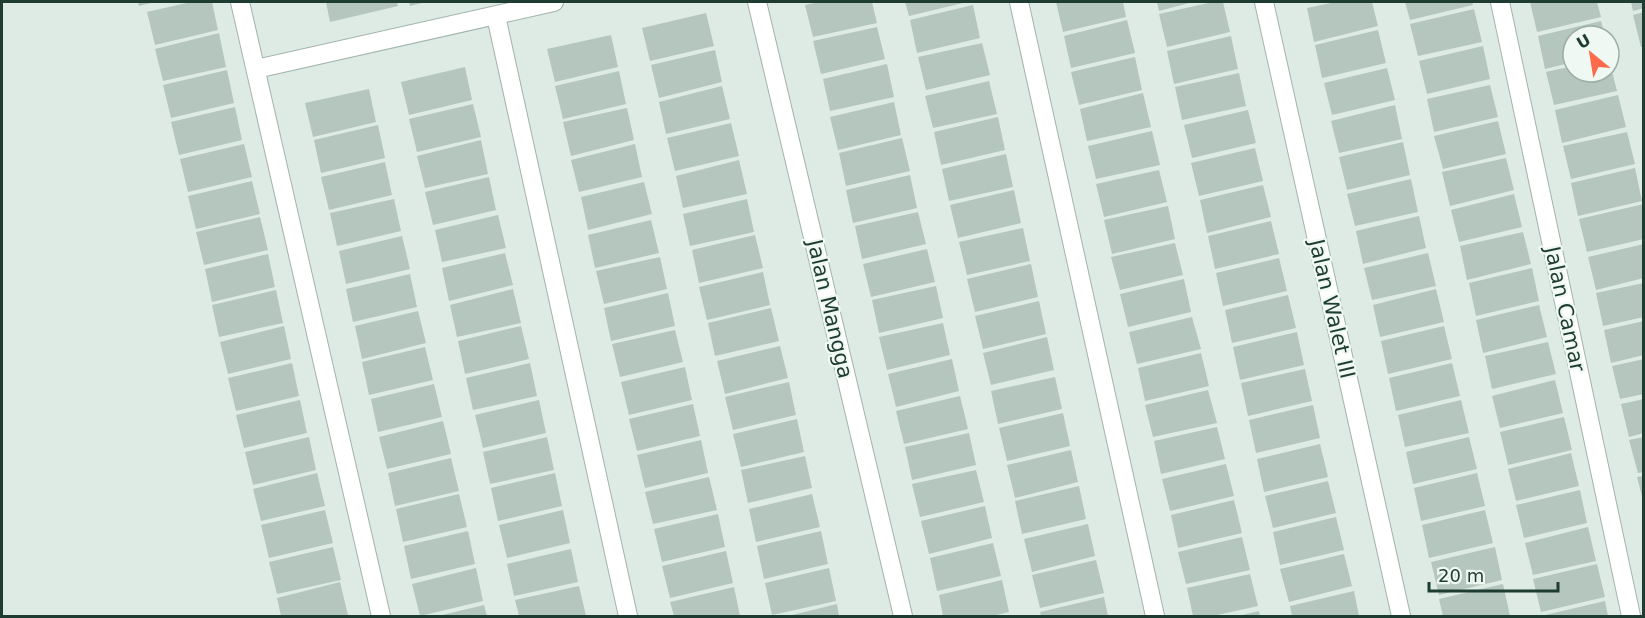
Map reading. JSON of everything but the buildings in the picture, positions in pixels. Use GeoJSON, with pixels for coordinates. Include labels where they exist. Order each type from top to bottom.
{"type":"FeatureCollection","features":[{"type":"Feature","properties":{"kind":"street"},"geometry":{"type":"LineString","coordinates":[[240,2],[381,616]]}},
{"type":"Feature","properties":{"kind":"street"},"geometry":{"type":"LineString","coordinates":[[256,69],[554,2]]}},
{"type":"Feature","properties":{"kind":"street","name":"Jalan Mangga"},"geometry":{"type":"LineString","coordinates":[[757,2],[903,616]]}},
{"type":"Feature","properties":{"kind":"street"},"geometry":{"type":"LineString","coordinates":[[1019,2],[1155,616]]}},
{"type":"Feature","properties":{"kind":"street","name":"Jalan Walet III"},"geometry":{"type":"LineString","coordinates":[[1264,2],[1401,616]]}},
{"type":"Feature","properties":{"kind":"street","name":"Jalan Camar"},"geometry":{"type":"LineString","coordinates":[[1500,2],[1631,616]]}},
{"type":"Feature","properties":{"kind":"street"},"geometry":{"type":"LineString","coordinates":[[496,16],[628,616]]}}]}
